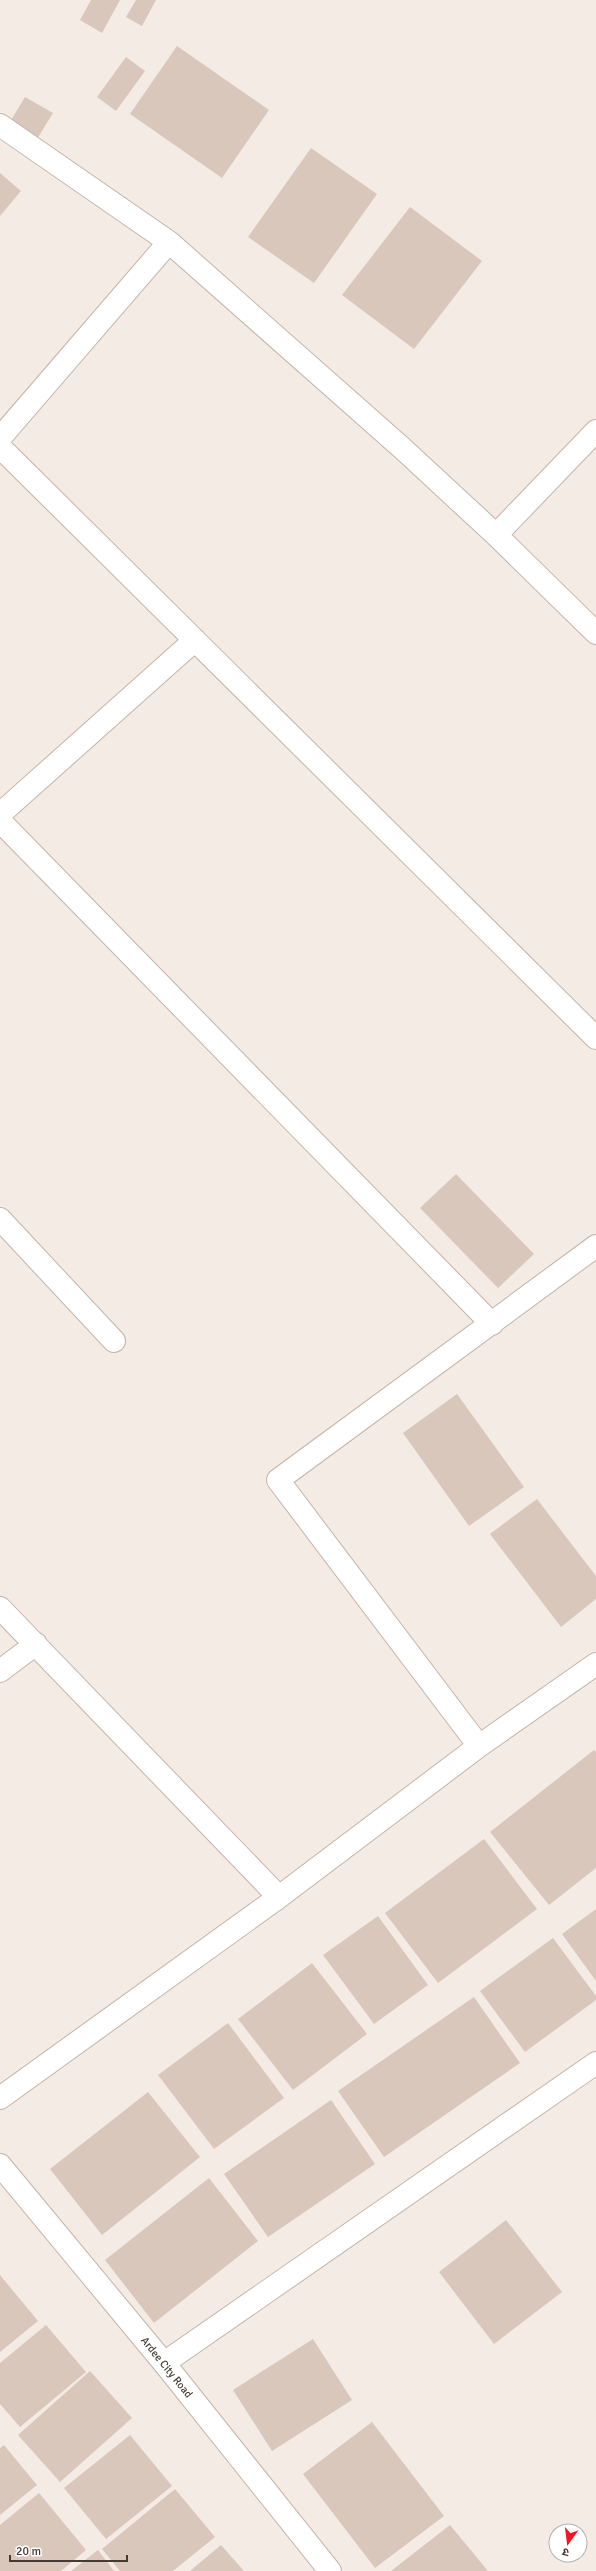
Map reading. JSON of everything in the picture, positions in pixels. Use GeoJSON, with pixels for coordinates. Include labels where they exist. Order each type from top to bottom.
{"type":"FeatureCollection","features":[{"type":"Feature","properties":{"kind":"street"},"geometry":{"type":"LineString","coordinates":[[0,125],[169,242],[402,448],[496,535],[596,634]]}},
{"type":"Feature","properties":{"kind":"street"},"geometry":{"type":"LineString","coordinates":[[0,438],[169,242]]}},
{"type":"Feature","properties":{"kind":"street"},"geometry":{"type":"LineString","coordinates":[[496,535],[596,431]]}},
{"type":"Feature","properties":{"kind":"street"},"geometry":{"type":"LineString","coordinates":[[0,447],[596,1038]]}},
{"type":"Feature","properties":{"kind":"street"},"geometry":{"type":"LineString","coordinates":[[0,814],[195,640]]}},
{"type":"Feature","properties":{"kind":"street"},"geometry":{"type":"LineString","coordinates":[[0,821],[492,1324]]}},
{"type":"Feature","properties":{"kind":"street"},"geometry":{"type":"LineString","coordinates":[[0,1219],[114,1341]]}},
{"type":"Feature","properties":{"kind":"street"},"geometry":{"type":"LineString","coordinates":[[479,1746],[278,1480],[596,1246]]}},
{"type":"Feature","properties":{"kind":"street"},"geometry":{"type":"LineString","coordinates":[[0,1608],[279,1897]]}},
{"type":"Feature","properties":{"kind":"street"},"geometry":{"type":"LineString","coordinates":[[0,1671],[36,1644]]}},
{"type":"Feature","properties":{"kind":"street"},"geometry":{"type":"LineString","coordinates":[[0,2098],[279,1897],[479,1746],[596,1664]]}},
{"type":"Feature","properties":{"kind":"street"},"geometry":{"type":"LineString","coordinates":[[164,2363],[596,2063]]}},
{"type":"Feature","properties":{"kind":"street","name":"Ardee City Road"},"geometry":{"type":"LineString","coordinates":[[0,2165],[164,2363],[330,2571]]}},
{"type":"Feature","properties":{"kind":"building"},"geometry":{"type":"Polygon","coordinates":[[[91,0],[120,0],[102,33],[80,20],[91,0]]]}},
{"type":"Feature","properties":{"kind":"building"},"geometry":{"type":"Polygon","coordinates":[[[136,0],[156,0],[142,26],[126,17],[136,0]]]}},
{"type":"Feature","properties":{"kind":"building"},"geometry":{"type":"Polygon","coordinates":[[[177,46],[269,110],[222,178],[130,114],[177,46]]]}},
{"type":"Feature","properties":{"kind":"building"},"geometry":{"type":"Polygon","coordinates":[[[126,57],[145,71],[116,111],[97,97],[126,57]]]}},
{"type":"Feature","properties":{"kind":"building"},"geometry":{"type":"Polygon","coordinates":[[[25,97],[53,113],[34,144],[7,127],[25,97]]]}},
{"type":"Feature","properties":{"kind":"building"},"geometry":{"type":"Polygon","coordinates":[[[311,148],[377,194],[314,283],[248,237],[311,148]]]}},
{"type":"Feature","properties":{"kind":"building"},"geometry":{"type":"Polygon","coordinates":[[[0,173],[21,191],[0,216],[0,173]]]}},
{"type":"Feature","properties":{"kind":"building"},"geometry":{"type":"Polygon","coordinates":[[[410,207],[482,261],[414,349],[342,295],[410,207]]]}},
{"type":"Feature","properties":{"kind":"building"},"geometry":{"type":"Polygon","coordinates":[[[456,1174],[534,1254],[498,1288],[420,1208],[456,1174]]]}},
{"type":"Feature","properties":{"kind":"building"},"geometry":{"type":"Polygon","coordinates":[[[457,1394],[524,1487],[469,1526],[403,1433],[457,1394]]]}},
{"type":"Feature","properties":{"kind":"building"},"geometry":{"type":"Polygon","coordinates":[[[537,1499],[596,1576],[596,1599],[561,1627],[490,1534],[537,1499]]]}},
{"type":"Feature","properties":{"kind":"building"},"geometry":{"type":"Polygon","coordinates":[[[594,1750],[596,1752],[596,1868],[549,1905],[490,1832],[594,1750]]]}},
{"type":"Feature","properties":{"kind":"building"},"geometry":{"type":"Polygon","coordinates":[[[484,1839],[537,1909],[438,1983],[385,1913],[484,1839]]]}},
{"type":"Feature","properties":{"kind":"building"},"geometry":{"type":"Polygon","coordinates":[[[596,1909],[596,1981],[562,1934],[596,1909]]]}},
{"type":"Feature","properties":{"kind":"building"},"geometry":{"type":"Polygon","coordinates":[[[378,1916],[428,1985],[374,2024],[323,1955],[378,1916]]]}},
{"type":"Feature","properties":{"kind":"building"},"geometry":{"type":"Polygon","coordinates":[[[553,1938],[596,1996],[596,2000],[525,2052],[480,1991],[553,1938]]]}},
{"type":"Feature","properties":{"kind":"building"},"geometry":{"type":"Polygon","coordinates":[[[312,1963],[367,2034],[293,2090],[238,2019],[312,1963]]]}},
{"type":"Feature","properties":{"kind":"building"},"geometry":{"type":"Polygon","coordinates":[[[474,1997],[520,2063],[384,2157],[338,2091],[474,1997]]]}},
{"type":"Feature","properties":{"kind":"building"},"geometry":{"type":"Polygon","coordinates":[[[228,2023],[284,2098],[214,2149],[158,2075],[228,2023]]]}},
{"type":"Feature","properties":{"kind":"building"},"geometry":{"type":"Polygon","coordinates":[[[148,2092],[200,2157],[102,2235],[50,2169],[148,2092]]]}},
{"type":"Feature","properties":{"kind":"building"},"geometry":{"type":"Polygon","coordinates":[[[331,2100],[375,2164],[268,2237],[224,2174],[331,2100]]]}},
{"type":"Feature","properties":{"kind":"building"},"geometry":{"type":"Polygon","coordinates":[[[209,2178],[258,2241],[154,2323],[105,2260],[209,2178]]]}},
{"type":"Feature","properties":{"kind":"building"},"geometry":{"type":"Polygon","coordinates":[[[506,2220],[562,2292],[494,2344],[439,2272],[506,2220]]]}},
{"type":"Feature","properties":{"kind":"building"},"geometry":{"type":"Polygon","coordinates":[[[0,2275],[38,2321],[0,2352],[0,2275]]]}},
{"type":"Feature","properties":{"kind":"building"},"geometry":{"type":"Polygon","coordinates":[[[46,2325],[86,2372],[20,2427],[0,2404],[0,2363],[46,2325]]]}},
{"type":"Feature","properties":{"kind":"building"},"geometry":{"type":"Polygon","coordinates":[[[313,2339],[352,2400],[272,2451],[233,2390],[313,2339]]]}},
{"type":"Feature","properties":{"kind":"building"},"geometry":{"type":"Polygon","coordinates":[[[90,2371],[132,2418],[60,2482],[18,2435],[90,2371]]]}},
{"type":"Feature","properties":{"kind":"building"},"geometry":{"type":"Polygon","coordinates":[[[372,2422],[444,2516],[375,2568],[303,2474],[372,2422]]]}},
{"type":"Feature","properties":{"kind":"building"},"geometry":{"type":"Polygon","coordinates":[[[130,2435],[172,2486],[106,2539],[64,2488],[130,2435]]]}},
{"type":"Feature","properties":{"kind":"building"},"geometry":{"type":"Polygon","coordinates":[[[4,2445],[37,2485],[0,2515],[0,2448],[4,2445]]]}},
{"type":"Feature","properties":{"kind":"building"},"geometry":{"type":"Polygon","coordinates":[[[175,2489],[215,2537],[173,2571],[120,2571],[102,2549],[175,2489]]]}},
{"type":"Feature","properties":{"kind":"building"},"geometry":{"type":"Polygon","coordinates":[[[39,2493],[86,2550],[61,2571],[0,2571],[0,2525],[39,2493]]]}},
{"type":"Feature","properties":{"kind":"building"},"geometry":{"type":"Polygon","coordinates":[[[450,2525],[488,2571],[391,2571],[450,2525]]]}},
{"type":"Feature","properties":{"kind":"building"},"geometry":{"type":"Polygon","coordinates":[[[221,2545],[244,2571],[190,2571],[221,2545]]]}},
{"type":"Feature","properties":{"kind":"building"},"geometry":{"type":"Polygon","coordinates":[[[98,2550],[114,2571],[71,2571],[98,2550]]]}}]}
